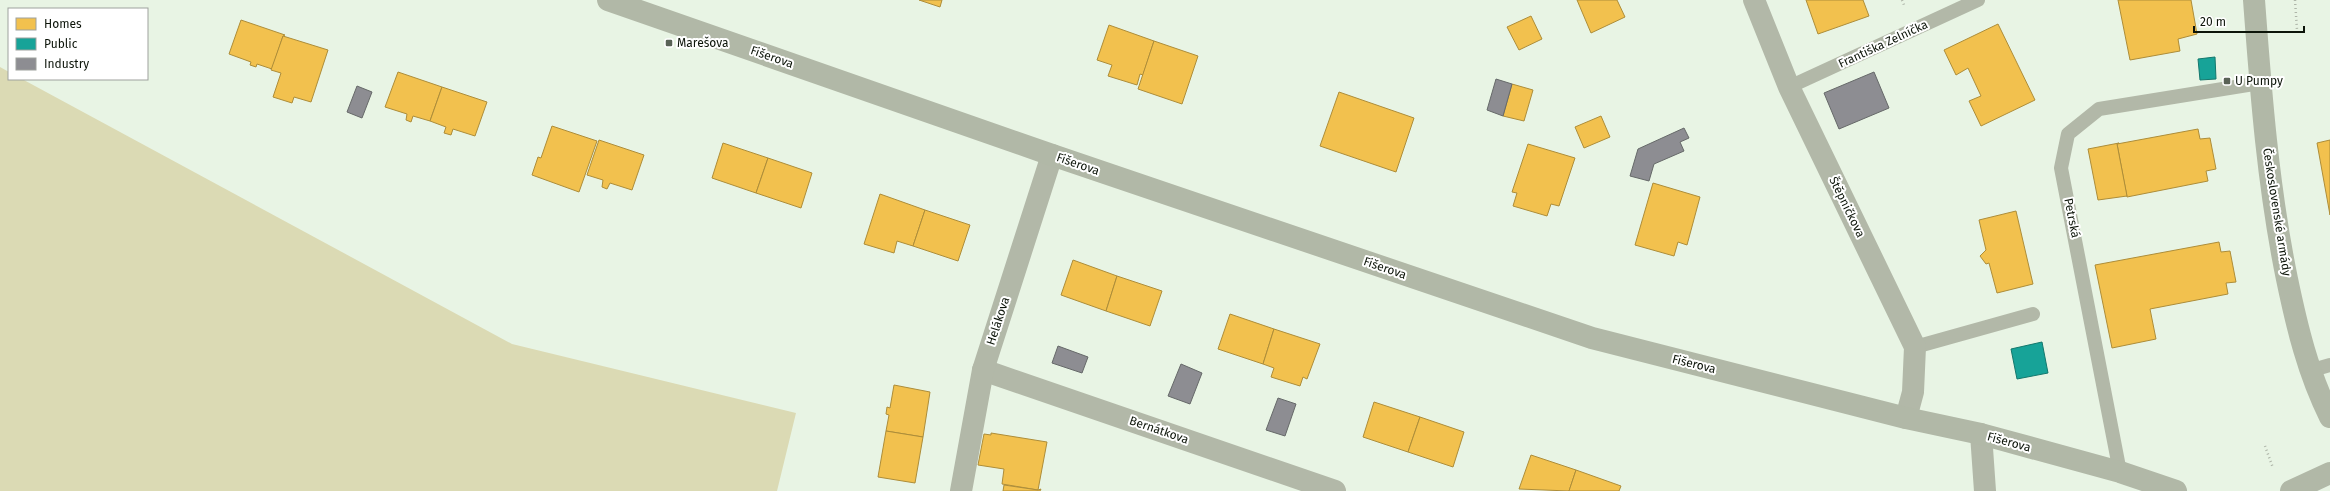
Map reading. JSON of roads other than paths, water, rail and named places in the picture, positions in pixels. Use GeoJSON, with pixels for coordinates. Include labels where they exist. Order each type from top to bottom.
{"type":"FeatureCollection","features":[{"type":"Feature","properties":{"kind":"street","name":"Fišerova"},"geometry":{"type":"LineString","coordinates":[[608,0],[1052,155],[1592,338],[1906,418],[1981,434],[2120,472],[2155,488],[2176,491]]}},
{"type":"Feature","properties":{"kind":"street","name":"Štěpničkova"},"geometry":{"type":"LineString","coordinates":[[1754,0],[1789,88],[1915,347],[1913,392],[1906,418]]}},
{"type":"Feature","properties":{"kind":"street","name":"Československé armády"},"geometry":{"type":"LineString","coordinates":[[2254,0],[2268,168],[2280,242],[2309,371],[2330,417]]}},
{"type":"Feature","properties":{"kind":"street","name":"Helákova"},"geometry":{"type":"LineString","coordinates":[[961,491],[983,370],[1052,155]]}},
{"type":"Feature","properties":{"kind":"street","name":"Bernátkova"},"geometry":{"type":"LineString","coordinates":[[983,370],[1335,491]]}},
{"type":"Feature","properties":{"kind":"street"},"geometry":{"type":"LineString","coordinates":[[1981,434],[1985,491]]}},
{"type":"Feature","properties":{"kind":"street"},"geometry":{"type":"LineString","coordinates":[[2291,491],[2330,473]]}},
{"type":"Feature","properties":{"kind":"lane","name":"Františka Zelníčka"},"geometry":{"type":"LineString","coordinates":[[1789,88],[1978,0]]}},
{"type":"Feature","properties":{"kind":"lane","name":"Petrská"},"geometry":{"type":"LineString","coordinates":[[2120,472],[2062,168],[2068,134],[2099,109],[2260,83]]}},
{"type":"Feature","properties":{"kind":"lane"},"geometry":{"type":"LineString","coordinates":[[1915,347],[2033,314]]}},
{"type":"Feature","properties":{"kind":"lane"},"geometry":{"type":"LineString","coordinates":[[2309,371],[2330,365]]}},
{"type":"Feature","properties":{"kind":"place","name":"Marešova"},"geometry":{"type":"Point","coordinates":[669,43]}},
{"type":"Feature","properties":{"kind":"place","name":"U Pumpy"},"geometry":{"type":"Point","coordinates":[2227,81]}}]}
